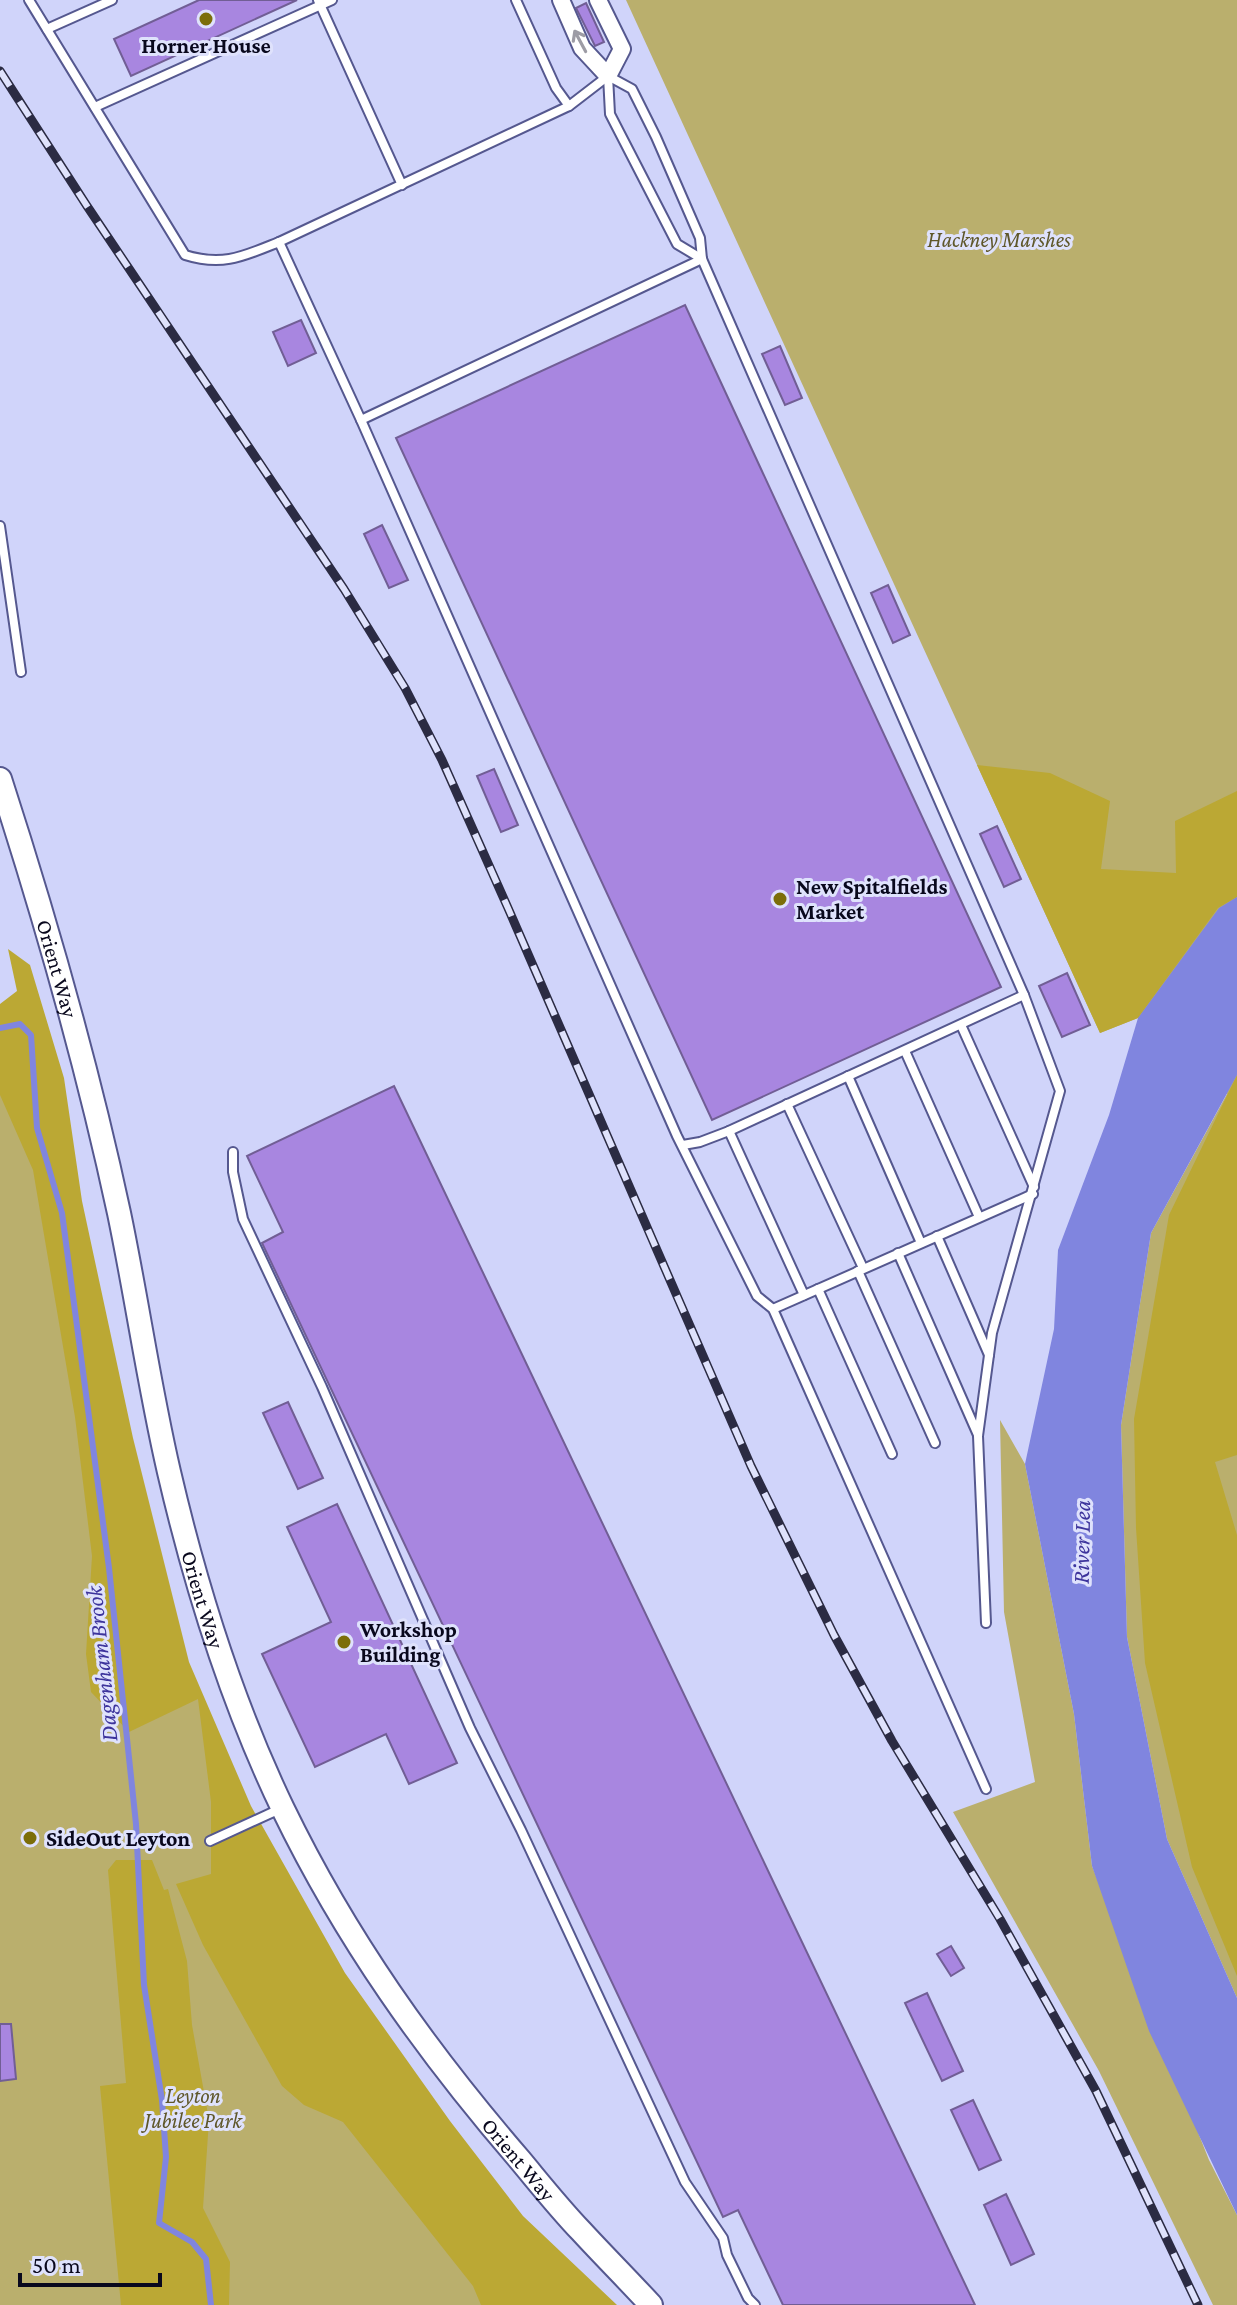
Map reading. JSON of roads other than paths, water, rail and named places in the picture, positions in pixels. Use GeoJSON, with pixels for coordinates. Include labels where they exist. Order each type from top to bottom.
{"type":"FeatureCollection","features":[{"type":"Feature","properties":{"kind":"street"},"geometry":{"type":"LineString","coordinates":[[561,0],[582,48],[608,76],[622,49],[598,0]]}},
{"type":"Feature","properties":{"kind":"street","name":"Orient Way"},"geometry":{"type":"LineString","coordinates":[[0,779],[73,1016],[119,1214],[168,1468],[196,1581],[220,1659],[282,1808],[364,1957],[431,2053],[582,2233],[651,2305]]}},
{"type":"Feature","properties":{"kind":"lane"},"geometry":{"type":"LineString","coordinates":[[29,0],[185,255],[200,259],[233,261],[279,242],[569,106],[608,76]]}},
{"type":"Feature","properties":{"kind":"lane"},"geometry":{"type":"LineString","coordinates":[[47,29],[112,0]]}},
{"type":"Feature","properties":{"kind":"lane"},"geometry":{"type":"LineString","coordinates":[[95,107],[319,3],[332,0]]}},
{"type":"Feature","properties":{"kind":"lane"},"geometry":{"type":"LineString","coordinates":[[516,0],[556,88],[569,106]]}},
{"type":"Feature","properties":{"kind":"lane"},"geometry":{"type":"LineString","coordinates":[[319,3],[402,185]]}},
{"type":"Feature","properties":{"kind":"lane"},"geometry":{"type":"LineString","coordinates":[[608,76],[632,89],[650,125],[700,238],[702,259],[1024,995],[1060,1091],[992,1333],[978,1436],[986,1623]]}},
{"type":"Feature","properties":{"kind":"lane"},"geometry":{"type":"LineString","coordinates":[[608,76],[610,114],[616,127],[677,244],[702,259]]}},
{"type":"Feature","properties":{"kind":"lane"},"geometry":{"type":"LineString","coordinates":[[279,242],[361,420],[677,1136],[757,1296],[773,1309],[986,1789]]}},
{"type":"Feature","properties":{"kind":"lane"},"geometry":{"type":"LineString","coordinates":[[361,420],[702,259]]}},
{"type":"Feature","properties":{"kind":"lane"},"geometry":{"type":"LineString","coordinates":[[0,526],[21,672]]}},
{"type":"Feature","properties":{"kind":"lane"},"geometry":{"type":"LineString","coordinates":[[683,1145],[729,1131],[1024,995]]}},
{"type":"Feature","properties":{"kind":"lane"},"geometry":{"type":"LineString","coordinates":[[961,1025],[1034,1190]]}},
{"type":"Feature","properties":{"kind":"lane"},"geometry":{"type":"LineString","coordinates":[[905,1051],[979,1217]]}},
{"type":"Feature","properties":{"kind":"lane"},"geometry":{"type":"LineString","coordinates":[[848,1076],[921,1243]]}},
{"type":"Feature","properties":{"kind":"lane"},"geometry":{"type":"LineString","coordinates":[[787,1104],[935,1443]]}},
{"type":"Feature","properties":{"kind":"lane"},"geometry":{"type":"LineString","coordinates":[[729,1131],[804,1295]]}},
{"type":"Feature","properties":{"kind":"lane"},"geometry":{"type":"LineString","coordinates":[[233,1152],[235,1184],[243,1219],[322,1387],[470,1728],[521,1830],[685,2182],[723,2238],[727,2255],[748,2298],[755,2305]]}},
{"type":"Feature","properties":{"kind":"lane"},"geometry":{"type":"LineString","coordinates":[[773,1309],[1034,1190]]}},
{"type":"Feature","properties":{"kind":"lane"},"geometry":{"type":"LineString","coordinates":[[937,1236],[989,1356]]}},
{"type":"Feature","properties":{"kind":"lane"},"geometry":{"type":"LineString","coordinates":[[898,1253],[978,1436]]}},
{"type":"Feature","properties":{"kind":"lane"},"geometry":{"type":"LineString","coordinates":[[818,1289],[892,1454]]}},
{"type":"Feature","properties":{"kind":"lane"},"geometry":{"type":"LineString","coordinates":[[210,1841],[282,1808]]}},
{"type":"Feature","properties":{"kind":"water","name":"River Lea"},"geometry":{"type":"Polygon","coordinates":[[[1237,897],[1237,1075],[1151,1233],[1121,1425],[1127,1637],[1167,1839],[1237,1998],[1237,2215],[1149,2031],[1092,1866],[1074,1714],[1025,1464],[1054,1329],[1058,1250],[1109,1115],[1138,1018],[1219,908],[1237,897]]]}},
{"type":"Feature","properties":{"kind":"waterway","name":"Dagenham Brook"},"geometry":{"type":"LineString","coordinates":[[0,1028],[20,1024],[31,1035],[37,1128],[62,1213],[109,1568],[136,1824],[144,1985],[162,2100],[166,2157],[159,2223],[192,2242],[206,2259],[211,2305]]}},
{"type":"Feature","properties":{"kind":"railway"},"geometry":{"type":"LineString","coordinates":[[0,71],[344,589],[405,688],[442,760],[508,908],[751,1466],[834,1635],[892,1741],[1000,1919],[1096,2091],[1198,2305]]}},
{"type":"Feature","properties":{"kind":"place","name":"Horner House"},"geometry":{"type":"Point","coordinates":[206,19]}},
{"type":"Feature","properties":{"kind":"place","name":"New Spitalfields Market"},"geometry":{"type":"Point","coordinates":[780,899]}},
{"type":"Feature","properties":{"kind":"place","name":"Workshop Building"},"geometry":{"type":"Point","coordinates":[344,1642]}},
{"type":"Feature","properties":{"kind":"place","name":"SideOut Leyton"},"geometry":{"type":"Point","coordinates":[30,1838]}},
{"type":"Feature","properties":{"kind":"park label","name":"Hackney Marshes"},"geometry":{"type":"Point","coordinates":[999,239]}},
{"type":"Feature","properties":{"kind":"park label","name":"Leyton Jubilee Park"},"geometry":{"type":"Point","coordinates":[193,2108]}}]}
